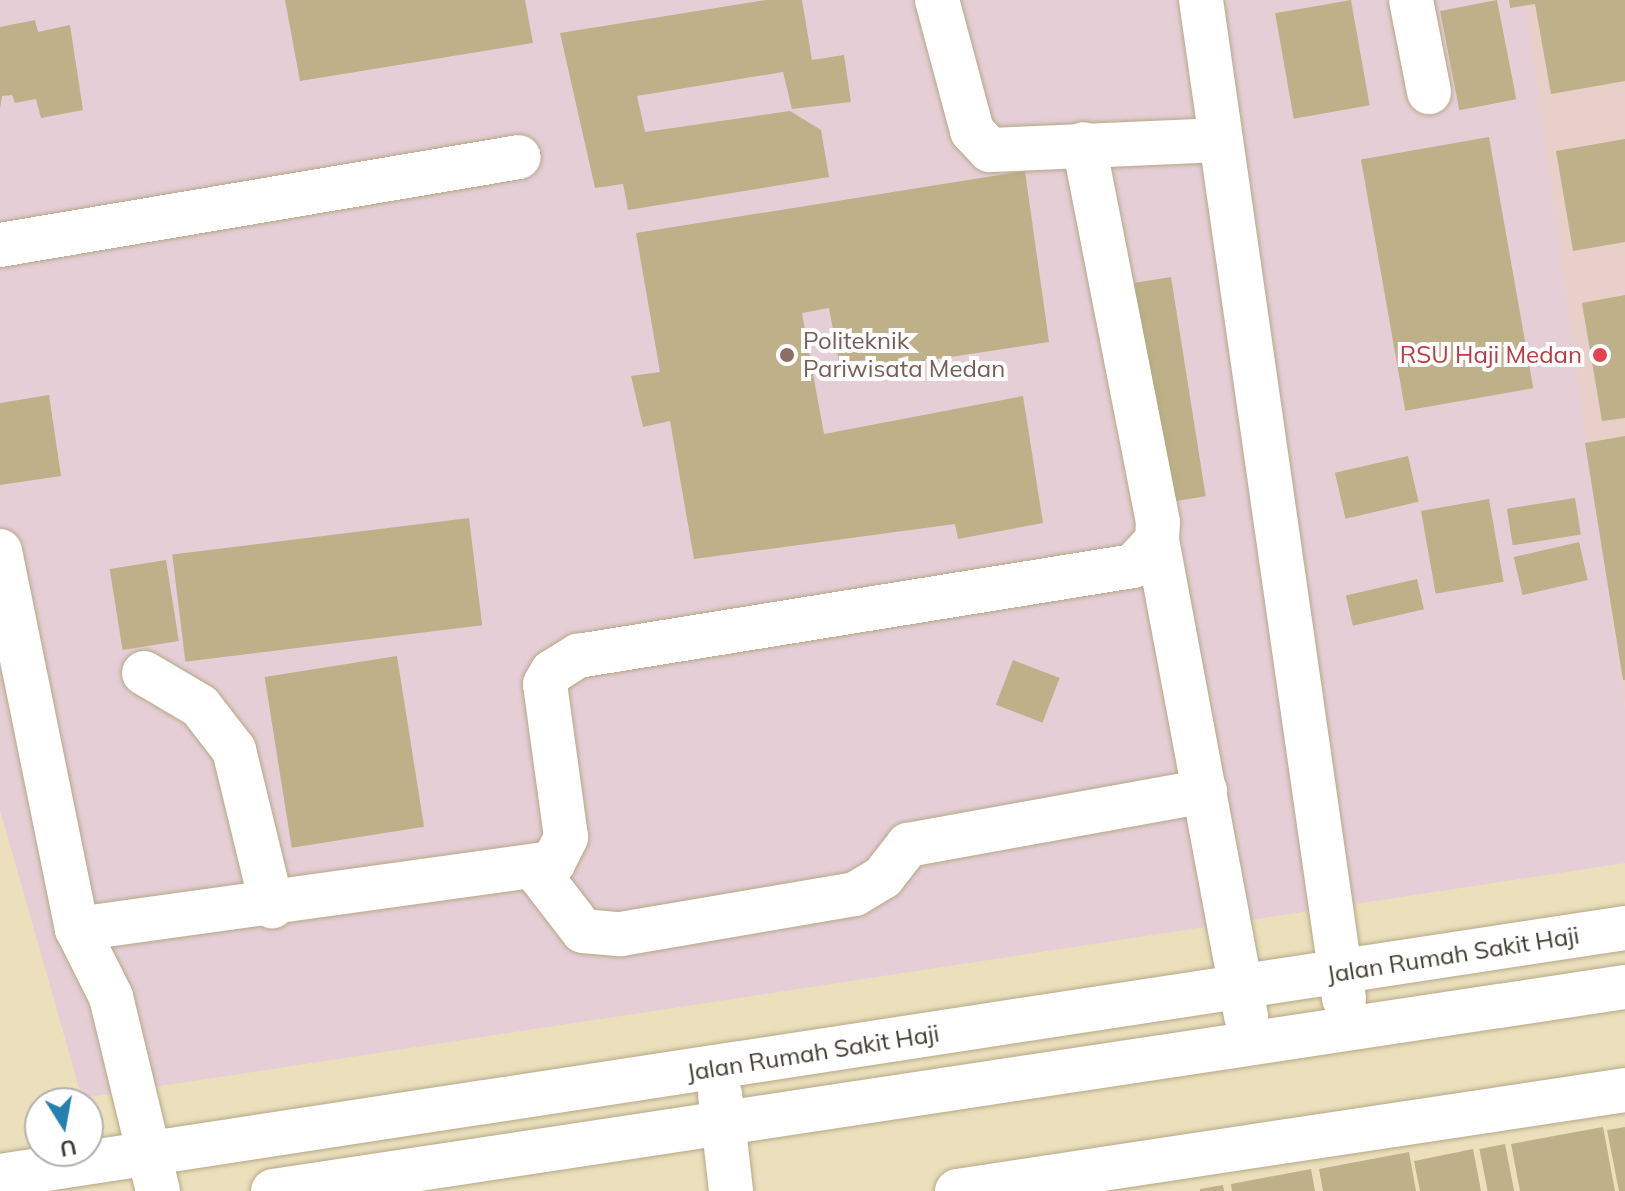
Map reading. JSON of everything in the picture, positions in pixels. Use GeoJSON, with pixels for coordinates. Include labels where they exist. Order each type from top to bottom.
{"type":"FeatureCollection","features":[{"type":"Feature","properties":{"kind":"street"},"geometry":{"type":"LineString","coordinates":[[937,0],[979,142],[1002,152],[1084,144],[1216,140]]}},
{"type":"Feature","properties":{"kind":"street"},"geometry":{"type":"LineString","coordinates":[[1201,0],[1216,140],[1349,1028]]}},
{"type":"Feature","properties":{"kind":"street"},"geometry":{"type":"LineString","coordinates":[[1411,0],[1429,92]]}},
{"type":"Feature","properties":{"kind":"street"},"geometry":{"type":"LineString","coordinates":[[1084,144],[1242,987],[1249,1043]]}},
{"type":"Feature","properties":{"kind":"street"},"geometry":{"type":"LineString","coordinates":[[0,245],[519,157]]}},
{"type":"Feature","properties":{"kind":"street"},"geometry":{"type":"LineString","coordinates":[[77,929],[536,870],[553,863],[566,837],[544,697],[552,672],[564,662],[1116,573],[1157,540]]}},
{"type":"Feature","properties":{"kind":"street"},"geometry":{"type":"LineString","coordinates":[[0,551],[77,929],[111,997],[156,1172]]}},
{"type":"Feature","properties":{"kind":"street"},"geometry":{"type":"LineString","coordinates":[[144,673],[200,706],[234,750],[247,779],[272,906]]}},
{"type":"Feature","properties":{"kind":"street"},"geometry":{"type":"LineString","coordinates":[[536,870],[583,931],[621,934],[855,894],[883,877],[908,845],[1205,791]]}},
{"type":"Feature","properties":{"kind":"street","name":"Jalan Rumah Sakit Haji"},"geometry":{"type":"LineString","coordinates":[[0,1176],[156,1172],[319,1126],[1625,928]]}},
{"type":"Feature","properties":{"kind":"street"},"geometry":{"type":"LineString","coordinates":[[273,1191],[329,1187],[722,1123],[1625,987]]}},
{"type":"Feature","properties":{"kind":"street"},"geometry":{"type":"LineString","coordinates":[[717,1067],[731,1191]]}},
{"type":"Feature","properties":{"kind":"street"},"geometry":{"type":"LineString","coordinates":[[957,1191],[1625,1090]]}},
{"type":"Feature","properties":{"kind":"street"},"geometry":{"type":"LineString","coordinates":[[319,1126],[329,1187]]}},
{"type":"Feature","properties":{"kind":"shaded area","name":"Politeknik Pariwisata Medan"},"geometry":{"type":"Polygon","coordinates":[[[0,0],[1525,0],[1625,709],[1625,863],[104,1095],[104,1087],[79,1087],[0,810],[0,0]]]}},
{"type":"Feature","properties":{"kind":"shaded area","name":"RSU Haji Medan"},"geometry":{"type":"Polygon","coordinates":[[[1525,0],[1625,0],[1625,709],[1525,0]]]}},
{"type":"Feature","properties":{"kind":"building"},"geometry":{"type":"Polygon","coordinates":[[[285,0],[525,0],[533,43],[300,81],[285,0]]]}},
{"type":"Feature","properties":{"kind":"building"},"geometry":{"type":"Polygon","coordinates":[[[766,0],[802,0],[812,60],[844,55],[851,102],[792,109],[783,72],[637,96],[645,132],[790,111],[821,130],[829,177],[628,210],[623,184],[595,188],[560,33],[766,0]]]}},
{"type":"Feature","properties":{"kind":"building"},"geometry":{"type":"Polygon","coordinates":[[[1351,0],[1370,105],[1294,119],[1275,13],[1351,0]]]}},
{"type":"Feature","properties":{"kind":"building"},"geometry":{"type":"Polygon","coordinates":[[[1497,0],[1516,99],[1459,110],[1440,11],[1497,0]]]}},
{"type":"Feature","properties":{"kind":"building"},"geometry":{"type":"Polygon","coordinates":[[[1509,0],[1625,0],[1625,81],[1551,94],[1535,4],[1510,8],[1509,0]]]}},
{"type":"Feature","properties":{"kind":"building"},"geometry":{"type":"Polygon","coordinates":[[[35,20],[38,32],[70,25],[83,110],[41,118],[36,99],[15,103],[12,95],[2,96],[0,109],[0,27],[35,20]]]}},
{"type":"Feature","properties":{"kind":"building"},"geometry":{"type":"Polygon","coordinates":[[[1489,137],[1533,388],[1405,411],[1361,160],[1489,137]]]}},
{"type":"Feature","properties":{"kind":"building"},"geometry":{"type":"Polygon","coordinates":[[[1625,139],[1625,242],[1573,251],[1556,151],[1625,139]]]}},
{"type":"Feature","properties":{"kind":"building"},"geometry":{"type":"Polygon","coordinates":[[[1025,171],[1049,342],[872,369],[871,360],[839,362],[829,308],[802,313],[824,434],[1023,396],[1043,523],[958,539],[955,524],[694,559],[670,421],[643,427],[631,376],[660,372],[636,233],[1025,171]]]}},
{"type":"Feature","properties":{"kind":"building"},"geometry":{"type":"Polygon","coordinates":[[[1171,277],[1206,496],[1168,502],[1133,283],[1171,277]]]}},
{"type":"Feature","properties":{"kind":"building"},"geometry":{"type":"Polygon","coordinates":[[[1625,295],[1625,418],[1602,421],[1582,303],[1625,295]]]}},
{"type":"Feature","properties":{"kind":"building"},"geometry":{"type":"Polygon","coordinates":[[[49,395],[61,476],[0,485],[0,403],[49,395]]]}},
{"type":"Feature","properties":{"kind":"building"},"geometry":{"type":"Polygon","coordinates":[[[1625,436],[1625,680],[1623,680],[1585,443],[1625,436]]]}},
{"type":"Feature","properties":{"kind":"building"},"geometry":{"type":"Polygon","coordinates":[[[1408,456],[1419,502],[1345,519],[1335,473],[1408,456]]]}},
{"type":"Feature","properties":{"kind":"building"},"geometry":{"type":"Polygon","coordinates":[[[1575,498],[1581,535],[1513,545],[1507,509],[1575,498]]]}},
{"type":"Feature","properties":{"kind":"building"},"geometry":{"type":"Polygon","coordinates":[[[1489,499],[1504,582],[1436,594],[1421,511],[1489,499]]]}},
{"type":"Feature","properties":{"kind":"building"},"geometry":{"type":"Polygon","coordinates":[[[469,518],[482,625],[185,662],[172,554],[469,518]]]}},
{"type":"Feature","properties":{"kind":"building"},"geometry":{"type":"Polygon","coordinates":[[[1579,542],[1588,580],[1522,595],[1514,557],[1579,542]]]}},
{"type":"Feature","properties":{"kind":"building"},"geometry":{"type":"Polygon","coordinates":[[[166,560],[179,641],[123,650],[110,569],[166,560]]]}},
{"type":"Feature","properties":{"kind":"building"},"geometry":{"type":"Polygon","coordinates":[[[1417,579],[1424,609],[1353,626],[1346,595],[1417,579]]]}},
{"type":"Feature","properties":{"kind":"building"},"geometry":{"type":"Polygon","coordinates":[[[397,656],[424,827],[292,848],[265,677],[397,656]]]}},
{"type":"Feature","properties":{"kind":"building"},"geometry":{"type":"Polygon","coordinates":[[[1013,660],[1060,678],[1042,723],[996,705],[1013,660]]]}},
{"type":"Feature","properties":{"kind":"building"},"geometry":{"type":"Polygon","coordinates":[[[1603,1127],[1615,1191],[1520,1191],[1511,1144],[1603,1127]]]}},
{"type":"Feature","properties":{"kind":"building"},"geometry":{"type":"Polygon","coordinates":[[[1625,1127],[1625,1191],[1619,1191],[1607,1130],[1625,1127]]]}},
{"type":"Feature","properties":{"kind":"building"},"geometry":{"type":"Polygon","coordinates":[[[1505,1144],[1514,1191],[1488,1191],[1479,1149],[1505,1144]]]}},
{"type":"Feature","properties":{"kind":"building"},"geometry":{"type":"Polygon","coordinates":[[[1473,1149],[1481,1191],[1420,1191],[1414,1161],[1473,1149]]]}},
{"type":"Feature","properties":{"kind":"building"},"geometry":{"type":"Polygon","coordinates":[[[1409,1152],[1416,1191],[1323,1191],[1319,1169],[1409,1152]]]}},
{"type":"Feature","properties":{"kind":"building"},"geometry":{"type":"Polygon","coordinates":[[[1311,1169],[1315,1191],[1232,1191],[1231,1184],[1311,1169]]]}},
{"type":"Feature","properties":{"kind":"building"},"geometry":{"type":"Polygon","coordinates":[[[1223,1185],[1224,1191],[1200,1191],[1200,1189],[1223,1185]]]}},
{"type":"Feature","properties":{"kind":"place","name":"Politeknik Pariwisata Medan"},"geometry":{"type":"Point","coordinates":[787,355]}},
{"type":"Feature","properties":{"kind":"place","name":"RSU Haji Medan"},"geometry":{"type":"Point","coordinates":[1600,355]}}]}
